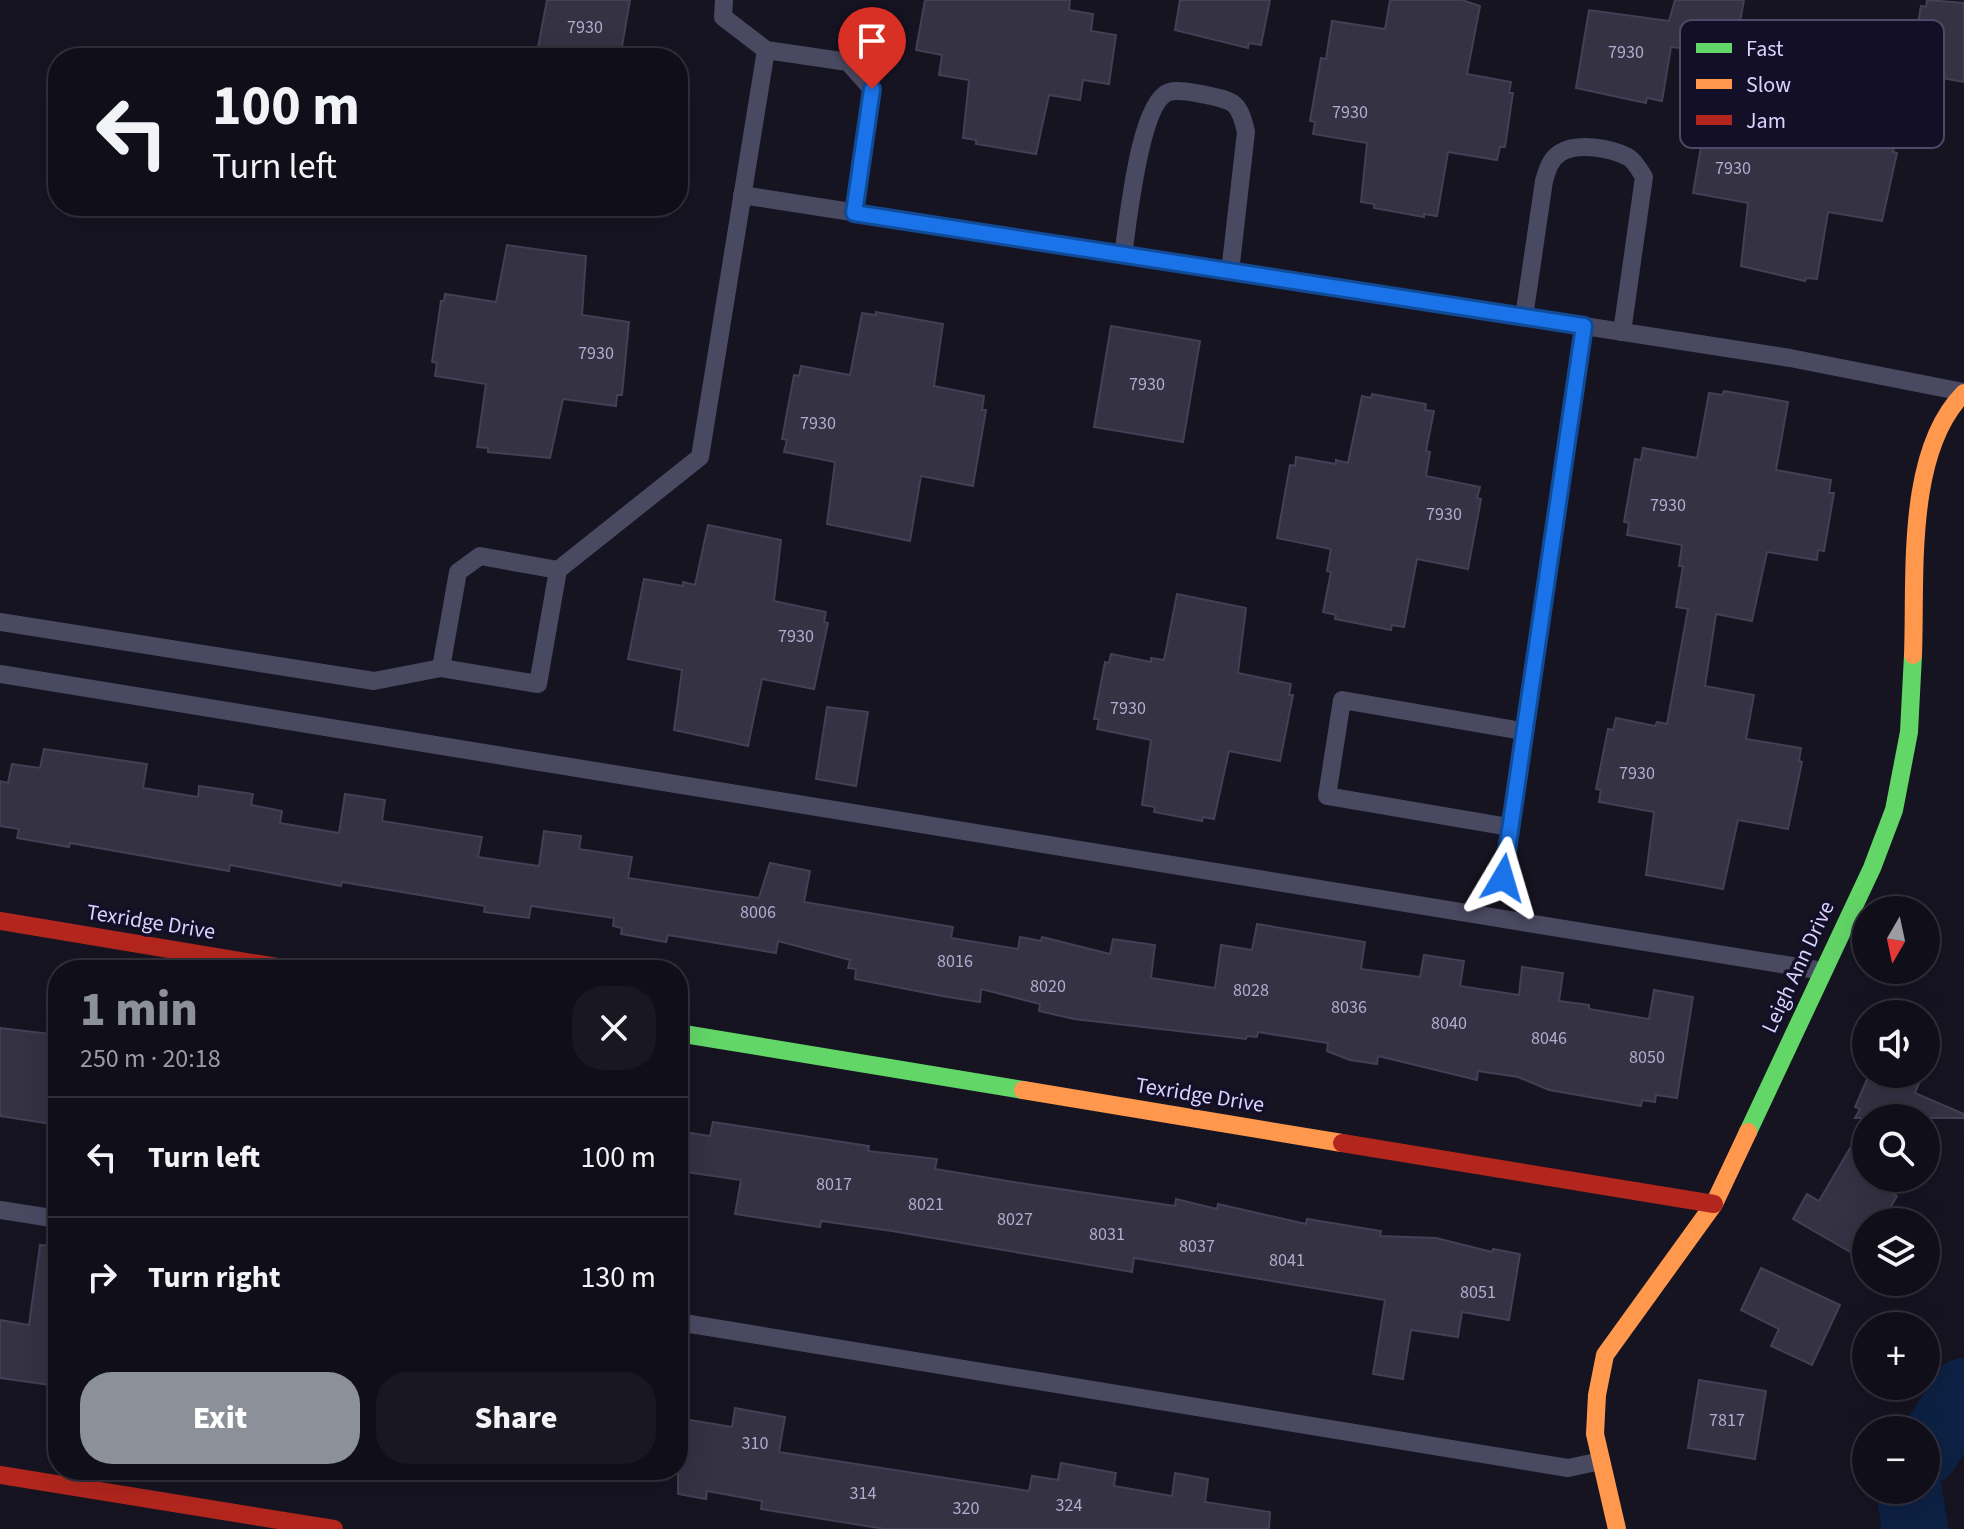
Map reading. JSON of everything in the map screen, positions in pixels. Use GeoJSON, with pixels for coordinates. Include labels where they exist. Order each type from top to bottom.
{"type":"FeatureCollection","features":[{"type":"Feature","properties":{"kind":"street","name":"Leigh Ann Drive"},"geometry":{"type":"LineString","coordinates":[[1617,1529],[1595,1434],[1597,1395],[1605,1355],[1714,1204],[1872,868],[1894,810],[1909,732],[1919,514],[1929,451],[1949,408],[1964,393]]}},
{"type":"Feature","properties":{"kind":"street","name":"Texridge Drive"},"geometry":{"type":"LineString","coordinates":[[0,921],[235,960]]}},
{"type":"Feature","properties":{"kind":"street","name":"Texridge Drive"},"geometry":{"type":"LineString","coordinates":[[688,1035],[1714,1204]]}},
{"type":"Feature","properties":{"kind":"street"},"geometry":{"type":"LineString","coordinates":[[0,1475],[334,1529]]}},
{"type":"Feature","properties":{"kind":"lane"},"geometry":{"type":"LineString","coordinates":[[724,0],[723,17],[766,50],[848,62],[872,89],[854,213]]}},
{"type":"Feature","properties":{"kind":"lane"},"geometry":{"type":"LineString","coordinates":[[0,622],[374,681],[441,668],[538,684],[558,570],[700,457],[766,50]]}},
{"type":"Feature","properties":{"kind":"lane"},"geometry":{"type":"LineString","coordinates":[[1123,255],[1146,127],[1154,104],[1169,92],[1194,93],[1231,100],[1241,111],[1246,132],[1230,272]]}},
{"type":"Feature","properties":{"kind":"lane"},"geometry":{"type":"LineString","coordinates":[[1524,317],[1544,181],[1550,163],[1560,153],[1578,147],[1607,151],[1631,158],[1644,177],[1622,332]]}},
{"type":"Feature","properties":{"kind":"lane"},"geometry":{"type":"LineString","coordinates":[[742,195],[1790,358],[1964,393]]}},
{"type":"Feature","properties":{"kind":"lane"},"geometry":{"type":"LineString","coordinates":[[1503,878],[1522,731],[1584,326]]}},
{"type":"Feature","properties":{"kind":"lane"},"geometry":{"type":"LineString","coordinates":[[441,668],[458,572],[480,556],[558,570]]}},
{"type":"Feature","properties":{"kind":"lane"},"geometry":{"type":"LineString","coordinates":[[0,674],[1823,971]]}},
{"type":"Feature","properties":{"kind":"lane"},"geometry":{"type":"LineString","coordinates":[[1509,827],[1327,796],[1342,700],[1522,731]]}},
{"type":"Feature","properties":{"kind":"lane"},"geometry":{"type":"LineString","coordinates":[[0,1210],[48,1217]]}},
{"type":"Feature","properties":{"kind":"lane"},"geometry":{"type":"LineString","coordinates":[[688,1324],[1568,1468],[1601,1461]]}},
{"type":"Feature","properties":{"kind":"building"},"geometry":{"type":"Polygon","coordinates":[[[547,0],[630,0],[622,48],[538,48],[547,0]]]}},
{"type":"Feature","properties":{"kind":"building"},"geometry":{"type":"Polygon","coordinates":[[[925,0],[1070,0],[1069,10],[1093,14],[1091,31],[1116,35],[1109,84],[1083,80],[1080,100],[1049,95],[1036,154],[976,144],[976,140],[963,138],[969,80],[939,75],[942,55],[916,50],[925,0]]]}},
{"type":"Feature","properties":{"kind":"building"},"geometry":{"type":"Polygon","coordinates":[[[1180,0],[1270,0],[1261,45],[1249,43],[1248,48],[1175,30],[1180,0]]]}},
{"type":"Feature","properties":{"kind":"building"},"geometry":{"type":"Polygon","coordinates":[[[1390,0],[1462,0],[1480,6],[1467,74],[1511,82],[1509,93],[1513,93],[1505,147],[1500,147],[1497,160],[1448,152],[1437,216],[1424,214],[1424,217],[1374,208],[1374,204],[1361,202],[1367,143],[1313,134],[1315,122],[1310,121],[1321,58],[1326,59],[1332,21],[1385,29],[1390,0]]]}},
{"type":"Feature","properties":{"kind":"building"},"geometry":{"type":"Polygon","coordinates":[[[1675,0],[1744,0],[1740,20],[1680,20],[1680,48],[1671,47],[1662,101],[1647,98],[1646,103],[1576,88],[1589,10],[1669,21],[1675,0]]]}},
{"type":"Feature","properties":{"kind":"building"},"geometry":{"type":"Polygon","coordinates":[[[1927,0],[1964,3],[1964,82],[1944,78],[1944,20],[1919,20],[1921,6],[1926,7],[1927,0]]]}},
{"type":"Feature","properties":{"kind":"building"},"geometry":{"type":"Polygon","coordinates":[[[1701,148],[1894,148],[1893,152],[1897,153],[1882,221],[1828,212],[1817,279],[1806,278],[1805,281],[1741,266],[1748,203],[1693,193],[1701,148]]]}},
{"type":"Feature","properties":{"kind":"building"},"geometry":{"type":"Polygon","coordinates":[[[507,245],[586,256],[582,315],[629,322],[622,395],[617,395],[616,406],[563,399],[550,458],[488,452],[488,448],[477,447],[486,384],[435,376],[437,363],[432,362],[441,301],[444,301],[445,294],[496,302],[507,245]]]}},
{"type":"Feature","properties":{"kind":"building"},"geometry":{"type":"Polygon","coordinates":[[[876,312],[943,324],[934,386],[984,396],[982,410],[986,410],[973,486],[921,476],[910,541],[827,524],[835,462],[784,452],[787,440],[782,439],[794,375],[799,376],[801,366],[850,375],[862,313],[876,315],[876,312]]]}},
{"type":"Feature","properties":{"kind":"building"},"geometry":{"type":"Polygon","coordinates":[[[1111,326],[1200,341],[1183,442],[1094,427],[1111,326]]]}},
{"type":"Feature","properties":{"kind":"building"},"geometry":{"type":"Polygon","coordinates":[[[1724,391],[1788,402],[1776,470],[1831,480],[1829,493],[1834,493],[1824,551],[1818,550],[1817,560],[1767,552],[1752,621],[1716,614],[1705,686],[1754,695],[1746,739],[1801,748],[1799,761],[1802,762],[1788,829],[1738,820],[1723,889],[1646,875],[1654,812],[1599,802],[1601,790],[1596,789],[1608,729],[1613,730],[1616,718],[1655,726],[1657,722],[1667,724],[1688,609],[1676,607],[1683,566],[1679,566],[1682,545],[1627,535],[1629,523],[1624,522],[1635,459],[1641,460],[1643,448],[1697,458],[1709,393],[1722,395],[1724,391]]]}},
{"type":"Feature","properties":{"kind":"building"},"geometry":{"type":"Polygon","coordinates":[[[1372,394],[1426,404],[1425,410],[1434,411],[1426,451],[1430,452],[1426,476],[1480,487],[1477,498],[1481,499],[1468,569],[1417,559],[1404,627],[1392,625],[1391,630],[1335,619],[1336,615],[1323,612],[1331,572],[1327,571],[1331,549],[1277,538],[1290,465],[1295,466],[1296,457],[1348,463],[1362,396],[1371,398],[1372,394]]]}},
{"type":"Feature","properties":{"kind":"building"},"geometry":{"type":"Polygon","coordinates":[[[708,525],[781,540],[774,601],[826,612],[824,622],[828,623],[814,689],[762,679],[748,746],[674,730],[682,670],[628,659],[644,579],[695,585],[708,525]]]}},
{"type":"Feature","properties":{"kind":"building"},"geometry":{"type":"Polygon","coordinates":[[[1177,594],[1246,608],[1238,673],[1291,684],[1289,695],[1293,695],[1280,761],[1229,751],[1214,819],[1203,817],[1202,821],[1154,812],[1155,807],[1142,805],[1151,740],[1097,729],[1099,719],[1094,719],[1105,662],[1109,663],[1111,654],[1151,662],[1151,658],[1164,660],[1177,594]]]}},
{"type":"Feature","properties":{"kind":"building"},"geometry":{"type":"Polygon","coordinates":[[[827,707],[868,712],[856,786],[816,779],[827,707]]]}},
{"type":"Feature","properties":{"kind":"building"},"geometry":{"type":"Polygon","coordinates":[[[44,749],[147,764],[143,788],[198,797],[199,786],[253,794],[251,805],[282,811],[280,823],[339,833],[345,794],[385,800],[382,821],[482,837],[478,857],[539,866],[544,831],[581,836],[579,849],[632,857],[628,878],[759,898],[770,863],[810,871],[804,902],[953,927],[951,938],[1018,949],[1020,937],[1041,941],[1042,937],[1110,954],[1113,939],[1155,945],[1151,978],[1215,988],[1221,945],[1252,950],[1257,924],[1365,942],[1361,969],[1420,977],[1424,955],[1464,961],[1460,986],[1519,995],[1522,967],[1563,973],[1559,1001],[1589,1005],[1589,1009],[1649,1019],[1654,990],[1693,997],[1677,1098],[1656,1095],[1655,1102],[1642,1100],[1641,1106],[1549,1090],[1518,1077],[1478,1071],[1477,1080],[1378,1056],[1377,1064],[1350,1060],[1327,1051],[1328,1043],[1258,1032],[1257,1037],[1247,1036],[1246,1039],[1074,1019],[1039,1011],[1040,1004],[981,989],[980,1002],[942,996],[855,979],[856,969],[848,968],[850,960],[778,941],[776,953],[668,935],[666,942],[621,934],[622,928],[613,926],[614,918],[531,906],[529,918],[484,912],[485,906],[342,882],[341,886],[230,865],[229,871],[70,843],[69,847],[17,838],[19,829],[0,826],[0,781],[8,783],[12,764],[40,768],[44,749]]]}},
{"type":"Feature","properties":{"kind":"building"},"geometry":{"type":"Polygon","coordinates":[[[0,1028],[48,1034],[48,1123],[0,1116],[0,1028]]]}},
{"type":"Feature","properties":{"kind":"building"},"geometry":{"type":"Polygon","coordinates":[[[1863,1088],[1917,1088],[1915,1093],[1964,1114],[1964,1118],[1940,1118],[1940,1104],[1856,1104],[1863,1088]]]}},
{"type":"Feature","properties":{"kind":"building"},"geometry":{"type":"Polygon","coordinates":[[[713,1122],[869,1146],[868,1151],[937,1159],[935,1169],[1026,1184],[1175,1206],[1176,1199],[1217,1209],[1218,1204],[1306,1224],[1307,1219],[1381,1231],[1380,1236],[1436,1238],[1492,1252],[1493,1249],[1520,1254],[1509,1320],[1462,1312],[1458,1337],[1411,1330],[1403,1379],[1373,1374],[1385,1300],[1134,1258],[1132,1272],[892,1231],[821,1221],[820,1227],[735,1214],[741,1180],[688,1172],[688,1133],[710,1136],[713,1122]]]}},
{"type":"Feature","properties":{"kind":"building"},"geometry":{"type":"Polygon","coordinates":[[[1852,1145],[1852,1192],[1890,1192],[1897,1196],[1890,1208],[1852,1208],[1852,1253],[1793,1219],[1807,1194],[1819,1201],[1852,1145]]]}},
{"type":"Feature","properties":{"kind":"building"},"geometry":{"type":"Polygon","coordinates":[[[40,1245],[48,1245],[48,1385],[0,1378],[0,1320],[29,1325],[40,1245]]]}},
{"type":"Feature","properties":{"kind":"building"},"geometry":{"type":"Polygon","coordinates":[[[1761,1268],[1840,1305],[1812,1365],[1771,1346],[1779,1329],[1741,1310],[1761,1268]]]}},
{"type":"Feature","properties":{"kind":"building"},"geometry":{"type":"Polygon","coordinates":[[[1699,1380],[1766,1391],[1755,1459],[1688,1448],[1699,1380]]]}},
{"type":"Feature","properties":{"kind":"building"},"geometry":{"type":"Polygon","coordinates":[[[735,1408],[785,1417],[779,1452],[1029,1491],[1032,1476],[1058,1480],[1061,1463],[1116,1473],[1114,1486],[1172,1496],[1175,1473],[1208,1479],[1205,1502],[1270,1512],[1269,1529],[885,1529],[761,1509],[762,1501],[707,1491],[706,1499],[678,1494],[678,1480],[688,1480],[688,1420],[732,1427],[735,1408]]]}},
{"type":"Feature","properties":{"kind":"waterway"},"geometry":{"type":"LineString","coordinates":[[1940,1430],[1964,1391]]}},
{"type":"Feature","properties":{"kind":"waterway"},"geometry":{"type":"LineString","coordinates":[[1911,1504],[1915,1529]]}},
{"type":"Feature","properties":{"kind":"traffic: fast"},"geometry":{"type":"LineString","coordinates":[[1748,1132],[1872,868],[1894,810],[1909,732],[1913,655]]}},
{"type":"Feature","properties":{"kind":"traffic: fast"},"geometry":{"type":"LineString","coordinates":[[688,1035],[1023,1090]]}},
{"type":"Feature","properties":{"kind":"traffic: slow"},"geometry":{"type":"LineString","coordinates":[[1913,655],[1915,553],[1923,481],[1945,418],[1964,393]]}},
{"type":"Feature","properties":{"kind":"traffic: slow"},"geometry":{"type":"LineString","coordinates":[[1023,1090],[1342,1143]]}},
{"type":"Feature","properties":{"kind":"traffic: slow"},"geometry":{"type":"LineString","coordinates":[[1617,1529],[1595,1434],[1597,1395],[1605,1355],[1714,1204],[1748,1132]]}},
{"type":"Feature","properties":{"kind":"traffic: jam"},"geometry":{"type":"LineString","coordinates":[[0,921],[235,960]]}},
{"type":"Feature","properties":{"kind":"traffic: jam"},"geometry":{"type":"LineString","coordinates":[[1342,1143],[1714,1204]]}},
{"type":"Feature","properties":{"kind":"traffic: jam"},"geometry":{"type":"LineString","coordinates":[[0,1475],[334,1529]]}},
{"type":"Feature","properties":{"kind":"route"},"geometry":{"type":"LineString","coordinates":[[872,89],[854,213],[1584,326],[1522,731],[1503,878]]}}]}
